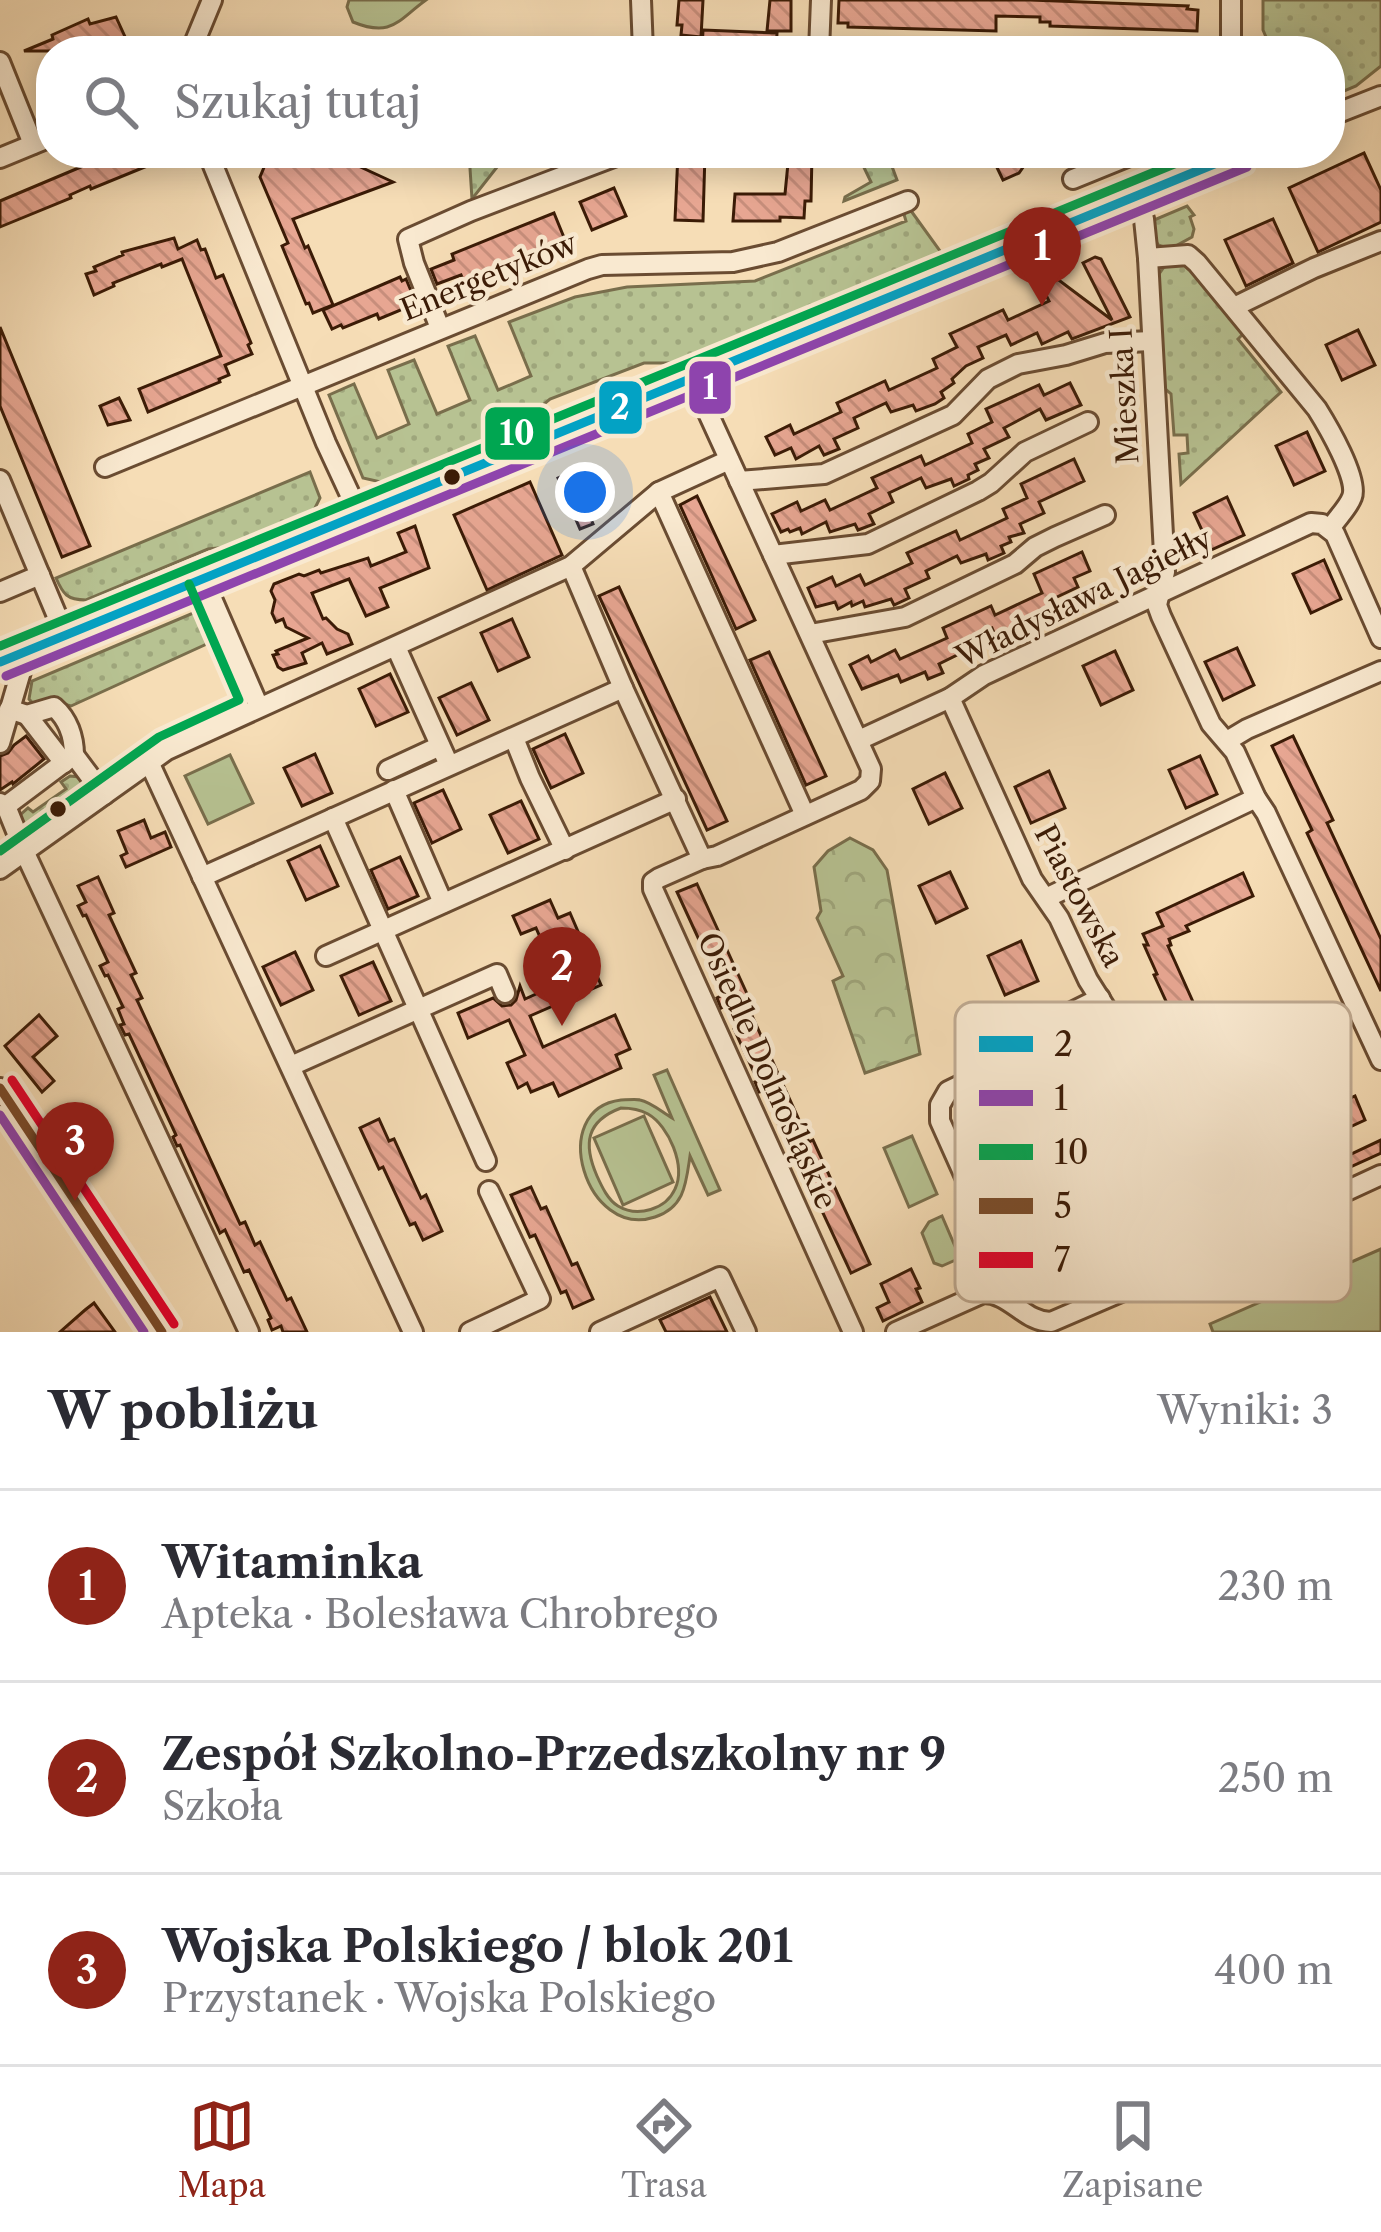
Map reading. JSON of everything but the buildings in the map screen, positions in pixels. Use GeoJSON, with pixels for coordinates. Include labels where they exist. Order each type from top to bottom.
{"type":"FeatureCollection","features":[{"type":"Feature","properties":{"kind":"street"},"geometry":{"type":"LineString","coordinates":[[197,36],[212,0]]}},
{"type":"Feature","properties":{"kind":"street"},"geometry":{"type":"LineString","coordinates":[[641,0],[642,36]]}},
{"type":"Feature","properties":{"kind":"street"},"geometry":{"type":"LineString","coordinates":[[819,36],[820,0]]}},
{"type":"Feature","properties":{"kind":"street"},"geometry":{"type":"LineString","coordinates":[[1231,0],[1231,36]]}},
{"type":"Feature","properties":{"kind":"street"},"geometry":{"type":"LineString","coordinates":[[0,62],[36,129]]}},
{"type":"Feature","properties":{"kind":"street"},"geometry":{"type":"LineString","coordinates":[[1345,110],[1381,95]]}},
{"type":"Feature","properties":{"kind":"street"},"geometry":{"type":"LineString","coordinates":[[0,158],[36,143]]}},
{"type":"Feature","properties":{"kind":"street"},"geometry":{"type":"LineString","coordinates":[[214,168],[358,514]]}},
{"type":"Feature","properties":{"kind":"street"},"geometry":{"type":"LineString","coordinates":[[440,328],[408,239],[586,168]]}},
{"type":"Feature","properties":{"kind":"street"},"geometry":{"type":"LineString","coordinates":[[1073,179],[1100,168]]}},
{"type":"Feature","properties":{"kind":"street"},"geometry":{"type":"LineString","coordinates":[[0,662],[1205,168]]}},
{"type":"Feature","properties":{"kind":"street","name":"Mieszka I"},"geometry":{"type":"LineString","coordinates":[[1138,196],[1148,258],[1165,572],[1159,593]]}},
{"type":"Feature","properties":{"kind":"street","name":"Energetyków"},"geometry":{"type":"LineString","coordinates":[[105,467],[602,265],[734,262],[778,252],[908,201]]}},
{"type":"Feature","properties":{"kind":"street"},"geometry":{"type":"LineString","coordinates":[[1234,307],[1381,241]]}},
{"type":"Feature","properties":{"kind":"street"},"geometry":{"type":"LineString","coordinates":[[1148,258],[1188,254],[1328,426],[1353,484],[1352,496],[1333,531],[1381,638]]}},
{"type":"Feature","properties":{"kind":"street"},"geometry":{"type":"LineString","coordinates":[[740,481],[824,474],[953,415],[988,379],[1018,364],[1105,343],[1152,341]]}},
{"type":"Feature","properties":{"kind":"street"},"geometry":{"type":"LineString","coordinates":[[692,378],[859,740]]}},
{"type":"Feature","properties":{"kind":"street"},"geometry":{"type":"LineString","coordinates":[[773,555],[868,544],[978,491],[1025,452],[1088,422]]}},
{"type":"Feature","properties":{"kind":"street"},"geometry":{"type":"LineString","coordinates":[[0,869],[166,750],[571,566],[659,492],[729,460]]}},
{"type":"Feature","properties":{"kind":"street"},"geometry":{"type":"LineString","coordinates":[[0,480],[65,635]]}},
{"type":"Feature","properties":{"kind":"street"},"geometry":{"type":"LineString","coordinates":[[659,492],[805,815]]}},
{"type":"Feature","properties":{"kind":"street"},"geometry":{"type":"LineString","coordinates":[[810,634],[905,617],[1105,514]]}},
{"type":"Feature","properties":{"kind":"street","name":"Władysława Jagiełły"},"geometry":{"type":"LineString","coordinates":[[859,740],[950,698],[984,675],[1311,523],[1333,531]]}},
{"type":"Feature","properties":{"kind":"street"},"geometry":{"type":"LineString","coordinates":[[571,566],[702,859]]}},
{"type":"Feature","properties":{"kind":"street"},"geometry":{"type":"LineString","coordinates":[[0,592],[40,575]]}},
{"type":"Feature","properties":{"kind":"street"},"geometry":{"type":"LineString","coordinates":[[203,578],[259,707]]}},
{"type":"Feature","properties":{"kind":"street"},"geometry":{"type":"LineString","coordinates":[[1159,593],[1161,616],[1211,724],[1227,741],[1266,813],[1381,1060]]}},
{"type":"Feature","properties":{"kind":"street"},"geometry":{"type":"LineString","coordinates":[[396,647],[449,765]]}},
{"type":"Feature","properties":{"kind":"street"},"geometry":{"type":"LineString","coordinates":[[0,743],[18,712],[27,651]]}},
{"type":"Feature","properties":{"kind":"street"},"geometry":{"type":"LineString","coordinates":[[1227,741],[1381,671]]}},
{"type":"Feature","properties":{"kind":"street"},"geometry":{"type":"LineString","coordinates":[[391,780],[449,765],[623,688]]}},
{"type":"Feature","properties":{"kind":"street","name":"Piastowska"},"geometry":{"type":"LineString","coordinates":[[950,698],[1033,879],[1102,1002]]}},
{"type":"Feature","properties":{"kind":"street"},"geometry":{"type":"LineString","coordinates":[[18,712],[54,707],[74,741],[69,759],[3,804],[249,1332]]}},
{"type":"Feature","properties":{"kind":"street"},"geometry":{"type":"LineString","coordinates":[[18,712],[104,795]]}},
{"type":"Feature","properties":{"kind":"street"},"geometry":{"type":"LineString","coordinates":[[514,738],[566,850]]}},
{"type":"Feature","properties":{"kind":"street","name":"Osiedle Dolnośląskie"},"geometry":{"type":"LineString","coordinates":[[853,1332],[653,882],[861,790],[871,782],[872,769],[859,740]]}},
{"type":"Feature","properties":{"kind":"street"},"geometry":{"type":"LineString","coordinates":[[202,878],[333,818],[440,746]]}},
{"type":"Feature","properties":{"kind":"street"},"geometry":{"type":"LineString","coordinates":[[149,762],[413,1332]]}},
{"type":"Feature","properties":{"kind":"street"},"geometry":{"type":"LineString","coordinates":[[391,780],[443,903]]}},
{"type":"Feature","properties":{"kind":"street"},"geometry":{"type":"LineString","coordinates":[[1046,898],[1256,798]]}},
{"type":"Feature","properties":{"kind":"street"},"geometry":{"type":"LineString","coordinates":[[326,956],[676,799]]}},
{"type":"Feature","properties":{"kind":"street"},"geometry":{"type":"LineString","coordinates":[[333,818],[486,1161]]}},
{"type":"Feature","properties":{"kind":"street"},"geometry":{"type":"LineString","coordinates":[[291,1066],[497,974],[505,993]]}},
{"type":"Feature","properties":{"kind":"street"},"geometry":{"type":"LineString","coordinates":[[1092,1002],[1100,998]]}},
{"type":"Feature","properties":{"kind":"street"},"geometry":{"type":"LineString","coordinates":[[0,1088],[160,1331]]}},
{"type":"Feature","properties":{"kind":"street"},"geometry":{"type":"LineString","coordinates":[[955,1088],[940,1105],[940,1121],[955,1155]]}},
{"type":"Feature","properties":{"kind":"street"},"geometry":{"type":"LineString","coordinates":[[1351,1189],[1381,1175]]}},
{"type":"Feature","properties":{"kind":"street"},"geometry":{"type":"LineString","coordinates":[[470,1332],[540,1299],[489,1191]]}},
{"type":"Feature","properties":{"kind":"street"},"geometry":{"type":"LineString","coordinates":[[600,1332],[720,1276],[746,1332]]}},
{"type":"Feature","properties":{"kind":"street"},"geometry":{"type":"LineString","coordinates":[[896,1332],[963,1302]]}},
{"type":"Feature","properties":{"kind":"street"},"geometry":{"type":"LineString","coordinates":[[1006,1302],[1035,1327],[1097,1302]]}},
{"type":"Feature","properties":{"kind":"green space"},"geometry":{"type":"Polygon","coordinates":[[[349,0],[426,0],[394,24],[377,28],[353,22],[349,0]]]}},
{"type":"Feature","properties":{"kind":"green space"},"geometry":{"type":"Polygon","coordinates":[[[1263,0],[1381,0],[1381,66],[1345,91],[1345,36],[1266,36],[1263,0]]]}},
{"type":"Feature","properties":{"kind":"green space"},"geometry":{"type":"Polygon","coordinates":[[[470,168],[496,168],[472,199],[470,168]]]}},
{"type":"Feature","properties":{"kind":"green space"},"geometry":{"type":"Polygon","coordinates":[[[864,168],[893,168],[897,180],[844,201],[845,197],[871,182],[864,168]]]}},
{"type":"Feature","properties":{"kind":"green space"},"geometry":{"type":"Polygon","coordinates":[[[1187,206],[1194,215],[1190,217],[1192,237],[1170,249],[1158,245],[1154,220],[1187,206]]]}},
{"type":"Feature","properties":{"kind":"green space"},"geometry":{"type":"Polygon","coordinates":[[[909,208],[943,255],[678,363],[644,363],[550,399],[510,432],[385,483],[363,478],[329,395],[354,384],[377,438],[409,424],[388,370],[414,360],[437,414],[470,400],[448,346],[475,336],[498,390],[531,376],[509,322],[575,297],[627,287],[755,281],[906,221],[903,211],[909,208]]]}},
{"type":"Feature","properties":{"kind":"green space"},"geometry":{"type":"Polygon","coordinates":[[[1190,265],[1246,331],[1238,339],[1281,392],[1181,484],[1179,454],[1188,453],[1187,435],[1174,435],[1171,394],[1162,386],[1157,277],[1164,267],[1190,265]]]}},
{"type":"Feature","properties":{"kind":"green space"},"geometry":{"type":"Polygon","coordinates":[[[310,472],[320,498],[313,512],[86,600],[66,595],[56,578],[310,472]]]}},
{"type":"Feature","properties":{"kind":"green space"},"geometry":{"type":"Polygon","coordinates":[[[170,601],[173,613],[32,671],[46,657],[170,601]]]}},
{"type":"Feature","properties":{"kind":"green space"},"geometry":{"type":"Polygon","coordinates":[[[198,611],[211,642],[71,706],[49,700],[33,704],[29,699],[32,681],[198,611]]]}},
{"type":"Feature","properties":{"kind":"green space"},"geometry":{"type":"Polygon","coordinates":[[[230,755],[253,803],[208,824],[185,776],[230,755]]]}},
{"type":"Feature","properties":{"kind":"green space"},"geometry":{"type":"Polygon","coordinates":[[[79,777],[87,788],[87,799],[38,834],[25,831],[19,816],[66,789],[61,782],[79,777]]]}},
{"type":"Feature","properties":{"kind":"green space"},"geometry":{"type":"Polygon","coordinates":[[[850,838],[873,850],[887,870],[920,1054],[865,1073],[833,981],[843,976],[817,918],[821,911],[814,867],[828,851],[850,838]]]}},
{"type":"Feature","properties":{"kind":"green space"},"geometry":{"type":"Polygon","coordinates":[[[667,1070],[720,1190],[708,1195],[690,1156],[682,1193],[673,1207],[655,1217],[631,1219],[610,1210],[594,1192],[581,1147],[585,1125],[598,1109],[621,1100],[644,1101],[672,1118],[654,1075],[667,1070]],[[621,1108],[594,1127],[589,1144],[593,1164],[614,1203],[626,1210],[651,1210],[675,1189],[677,1158],[656,1120],[641,1111],[621,1108]]]}},
{"type":"Feature","properties":{"kind":"green space"},"geometry":{"type":"Polygon","coordinates":[[[644,1116],[673,1182],[623,1205],[594,1138],[644,1116]]]}},
{"type":"Feature","properties":{"kind":"green space"},"geometry":{"type":"Polygon","coordinates":[[[912,1136],[937,1194],[909,1207],[884,1148],[912,1136]]]}},
{"type":"Feature","properties":{"kind":"green space"},"geometry":{"type":"Polygon","coordinates":[[[942,1216],[955,1246],[955,1260],[942,1266],[934,1263],[922,1233],[929,1222],[942,1216]]]}},
{"type":"Feature","properties":{"kind":"green space"},"geometry":{"type":"Polygon","coordinates":[[[1381,1249],[1381,1332],[1213,1332],[1210,1324],[1260,1302],[1351,1302],[1351,1262],[1381,1249]]]}},
{"type":"Feature","properties":{"kind":"transit line","name":"10"},"geometry":{"type":"LineString","coordinates":[[0,646],[1164,168]]}},
{"type":"Feature","properties":{"kind":"transit line","name":"2"},"geometry":{"type":"LineString","coordinates":[[0,662],[1204,168]]}},
{"type":"Feature","properties":{"kind":"transit line","name":"1"},"geometry":{"type":"LineString","coordinates":[[6,676],[1245,168]]}},
{"type":"Feature","properties":{"kind":"transit line","name":"10"},"geometry":{"type":"LineString","coordinates":[[0,851],[159,737],[239,700],[189,584]]}},
{"type":"Feature","properties":{"kind":"transit line","name":"7"},"geometry":{"type":"LineString","coordinates":[[12,1080],[174,1324]]}},
{"type":"Feature","properties":{"kind":"transit line","name":"5"},"geometry":{"type":"LineString","coordinates":[[0,1088],[162,1332]]}},
{"type":"Feature","properties":{"kind":"transit line","name":"1"},"geometry":{"type":"LineString","coordinates":[[0,1115],[144,1332]]}},
{"type":"Feature","properties":{"kind":"place","name":"Witaminka"},"geometry":{"type":"Point","coordinates":[1042,306]}},
{"type":"Feature","properties":{"kind":"place","name":"Zespół Szkolno-Przedszkolny nr 9"},"geometry":{"type":"Point","coordinates":[562,1026]}},
{"type":"Feature","properties":{"kind":"place","name":"Wojska Polskiego / blok 201"},"geometry":{"type":"Point","coordinates":[75,1201]}}]}
